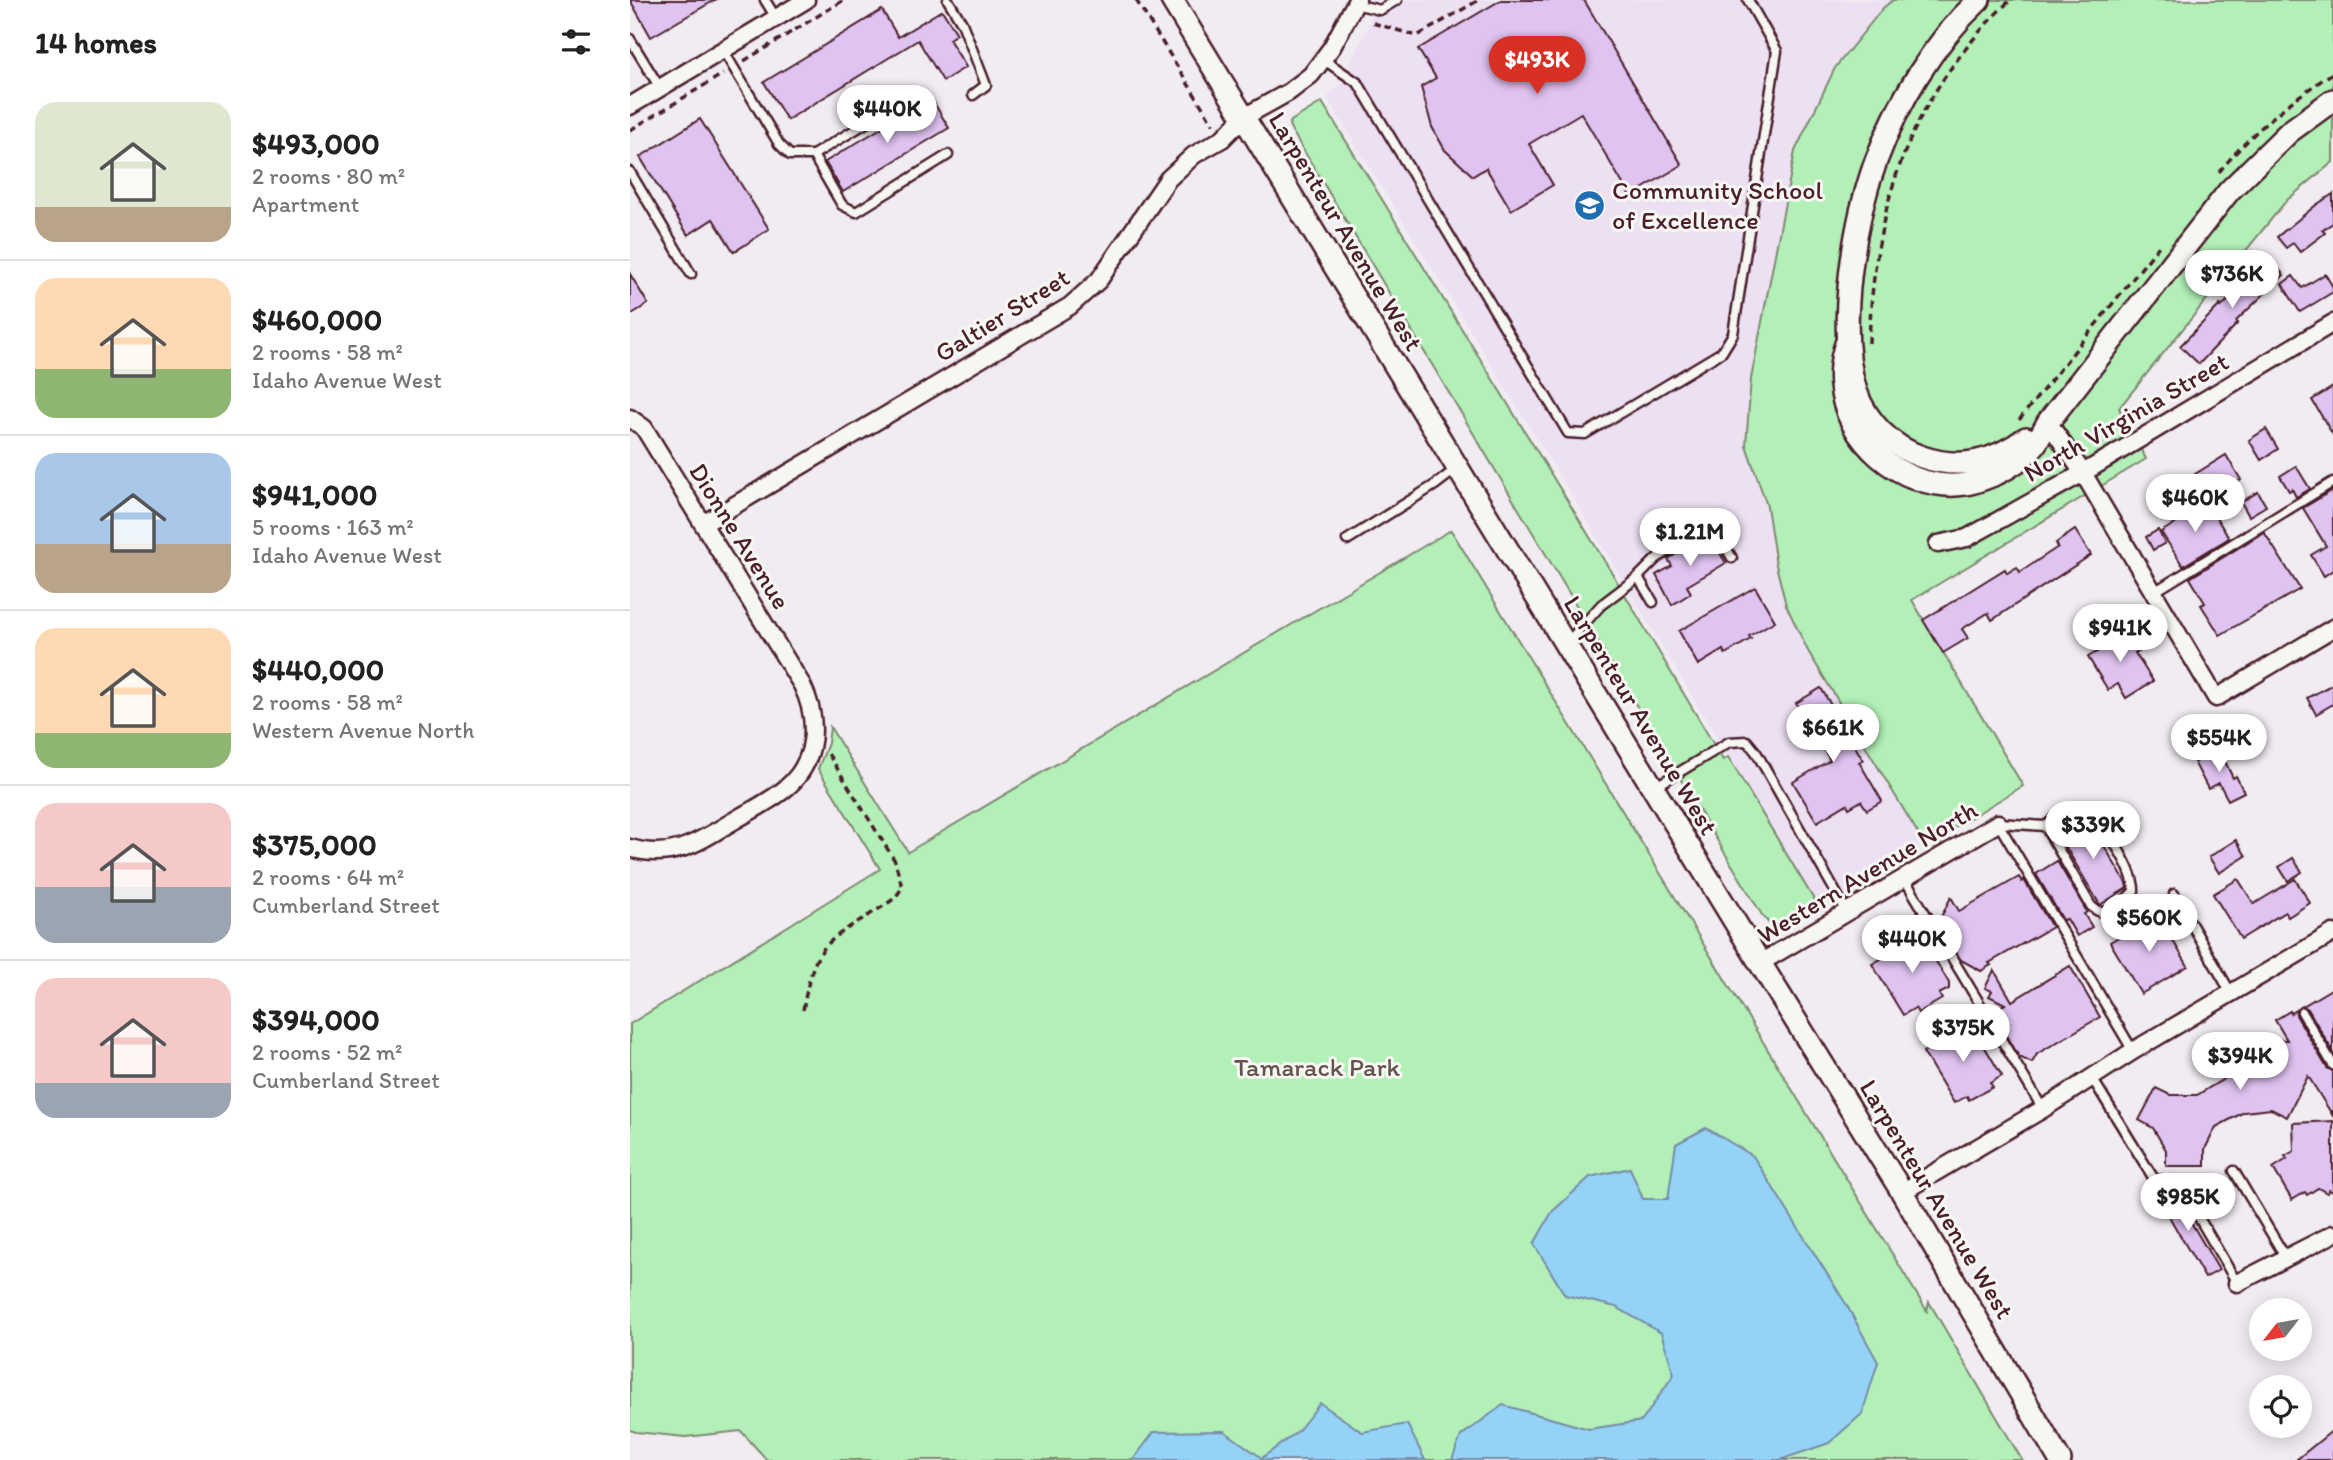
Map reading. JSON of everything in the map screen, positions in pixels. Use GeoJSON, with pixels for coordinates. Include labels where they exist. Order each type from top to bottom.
{"type":"FeatureCollection","features":[{"type":"Feature","properties":{"kind":"main road","name":"Larpenteur Avenue West"},"geometry":{"type":"LineString","coordinates":[[1172,0],[1902,1192],[2060,1460]]}},
{"type":"Feature","properties":{"kind":"main road"},"geometry":{"type":"LineString","coordinates":[[1979,0],[1930,55],[1898,113],[1877,160],[1863,204],[1854,258],[1847,341],[1856,391],[1866,413],[1886,436],[1905,451],[1948,464],[1969,463],[2000,455],[2048,422],[2229,191],[2289,132],[2333,100]]}},
{"type":"Feature","properties":{"kind":"street"},"geometry":{"type":"LineString","coordinates":[[630,106],[806,0]]}},
{"type":"Feature","properties":{"kind":"street","name":"Galtier Street"},"geometry":{"type":"LineString","coordinates":[[704,524],[1070,306],[1099,280],[1168,179],[1194,155],[1222,139],[1244,117],[1289,92],[1311,75],[1324,60],[1356,2]]}},
{"type":"Feature","properties":{"kind":"street","name":"North Virginia Street"},"geometry":{"type":"LineString","coordinates":[[1938,544],[1967,538],[2083,473],[2333,323]]}},
{"type":"Feature","properties":{"kind":"street","name":"Dionne Avenue"},"geometry":{"type":"LineString","coordinates":[[630,418],[644,428],[802,685],[810,701],[814,719],[813,737]]}},
{"type":"Feature","properties":{"kind":"street"},"geometry":{"type":"LineString","coordinates":[[2048,422],[2083,473],[2216,698],[2333,628]]}},
{"type":"Feature","properties":{"kind":"street"},"geometry":{"type":"LineString","coordinates":[[630,848],[662,853],[681,850],[775,796],[800,772],[809,755],[813,737]]}},
{"type":"Feature","properties":{"kind":"street","name":"Western Avenue North"},"geometry":{"type":"LineString","coordinates":[[1760,963],[1998,822]]}},
{"type":"Feature","properties":{"kind":"street"},"geometry":{"type":"LineString","coordinates":[[1902,1192],[2333,933]]}},
{"type":"Feature","properties":{"kind":"street"},"geometry":{"type":"LineString","coordinates":[[2237,1283],[2333,1234]]}},
{"type":"Feature","properties":{"kind":"lane"},"geometry":{"type":"LineString","coordinates":[[765,0],[776,18]]}},
{"type":"Feature","properties":{"kind":"lane"},"geometry":{"type":"LineString","coordinates":[[948,0],[962,23],[986,85],[973,95]]}},
{"type":"Feature","properties":{"kind":"lane"},"geometry":{"type":"LineString","coordinates":[[1356,2],[1380,10],[1397,0]]}},
{"type":"Feature","properties":{"kind":"lane"},"geometry":{"type":"LineString","coordinates":[[1324,60],[1358,83],[1568,433],[1585,435],[1722,352],[1732,334],[1777,51],[1748,0]]}},
{"type":"Feature","properties":{"kind":"lane"},"geometry":{"type":"LineString","coordinates":[[630,39],[660,88]]}},
{"type":"Feature","properties":{"kind":"lane"},"geometry":{"type":"LineString","coordinates":[[723,50],[779,144],[790,155],[813,155],[911,96]]}},
{"type":"Feature","properties":{"kind":"lane"},"geometry":{"type":"LineString","coordinates":[[813,155],[842,205],[856,212],[948,155]]}},
{"type":"Feature","properties":{"kind":"lane"},"geometry":{"type":"LineString","coordinates":[[630,172],[691,274]]}},
{"type":"Feature","properties":{"kind":"lane"},"geometry":{"type":"LineString","coordinates":[[1347,540],[1457,468]]}},
{"type":"Feature","properties":{"kind":"lane"},"geometry":{"type":"LineString","coordinates":[[2154,592],[2333,482]]}},
{"type":"Feature","properties":{"kind":"lane"},"geometry":{"type":"LineString","coordinates":[[1566,645],[1601,605],[1638,577],[1657,558],[1706,528],[1710,527],[1716,531],[1732,558]]}},
{"type":"Feature","properties":{"kind":"lane"},"geometry":{"type":"LineString","coordinates":[[1638,577],[1653,602]]}},
{"type":"Feature","properties":{"kind":"lane"},"geometry":{"type":"LineString","coordinates":[[1653,788],[1729,742],[1747,741],[1847,912]]}},
{"type":"Feature","properties":{"kind":"lane"},"geometry":{"type":"LineString","coordinates":[[1998,822],[2045,826],[2061,814],[2086,807],[2094,813],[2124,861],[2134,882],[2134,891],[2104,912],[2097,911],[2084,894],[2045,826]]}},
{"type":"Feature","properties":{"kind":"lane"},"geometry":{"type":"LineString","coordinates":[[1998,822],[2133,1051]]}},
{"type":"Feature","properties":{"kind":"lane"},"geometry":{"type":"LineString","coordinates":[[1904,878],[2043,1109]]}},
{"type":"Feature","properties":{"kind":"lane"},"geometry":{"type":"LineString","coordinates":[[2174,894],[2231,993]]}},
{"type":"Feature","properties":{"kind":"lane"},"geometry":{"type":"LineString","coordinates":[[2302,1012],[2333,1065]]}},
{"type":"Feature","properties":{"kind":"lane"},"geometry":{"type":"LineString","coordinates":[[2091,1076],[2154,1179],[2178,1182],[2237,1283]]}},
{"type":"Feature","properties":{"kind":"lane"},"geometry":{"type":"LineString","coordinates":[[2234,1171],[2286,1258]]}},
{"type":"Feature","properties":{"kind":"path"},"geometry":{"type":"LineString","coordinates":[[1136,0],[1212,123]]}},
{"type":"Feature","properties":{"kind":"path"},"geometry":{"type":"LineString","coordinates":[[1366,21],[1417,36],[1479,0]]}},
{"type":"Feature","properties":{"kind":"path"},"geometry":{"type":"LineString","coordinates":[[1868,354],[1874,270],[1881,224],[1892,182],[1909,137],[1947,72],[1985,24],[2011,0]]}},
{"type":"Feature","properties":{"kind":"path"},"geometry":{"type":"LineString","coordinates":[[2015,424],[2049,385],[2148,258]]}},
{"type":"Feature","properties":{"kind":"path"},"geometry":{"type":"LineString","coordinates":[[803,1010],[811,970],[825,944],[897,898],[902,887],[895,861],[827,752],[813,737]]}},
{"type":"Feature","properties":{"kind":"shaded area","name":"Community School of Excellence"},"geometry":{"type":"Polygon","coordinates":[[[1380,0],[1893,0],[1883,8],[1795,151],[1751,379],[1746,444],[1767,506],[1776,565],[1786,605],[1808,651],[1925,845],[1819,908],[1568,489],[1327,98],[1340,86],[1380,0]]]}},
{"type":"Feature","properties":{"kind":"green space"},"geometry":{"type":"Polygon","coordinates":[[[1893,0],[2333,0],[2333,162],[2286,201],[2119,408],[2146,459],[1912,600],[2023,786],[1925,845],[1808,651],[1786,605],[1776,565],[1767,506],[1746,445],[1751,379],[1795,151],[1835,68],[1883,8],[1893,0]]]}},
{"type":"Feature","properties":{"kind":"green space"},"geometry":{"type":"Polygon","coordinates":[[[1322,102],[1615,578],[1723,760],[1728,757],[1819,908],[1783,929],[1772,927],[1762,915],[1292,131],[1289,125],[1291,121],[1322,102]]]}},
{"type":"Feature","properties":{"kind":"green space","name":"Tamarack Park"},"geometry":{"type":"Polygon","coordinates":[[[1451,530],[1927,1311],[1929,1302],[2022,1460],[767,1460],[741,1431],[685,1437],[630,1430],[630,1024],[880,869],[818,769],[828,743],[830,727],[908,852],[1451,530]]]}},
{"type":"Feature","properties":{"kind":"water"},"geometry":{"type":"Polygon","coordinates":[[[1706,1128],[1753,1156],[1846,1304],[1878,1362],[1862,1414],[1829,1443],[1780,1460],[1452,1460],[1461,1436],[1503,1405],[1589,1429],[1642,1421],[1674,1374],[1661,1333],[1616,1307],[1565,1295],[1534,1244],[1552,1212],[1590,1177],[1630,1168],[1643,1199],[1668,1199],[1676,1144],[1706,1128]]]}},
{"type":"Feature","properties":{"kind":"water"},"geometry":{"type":"Polygon","coordinates":[[[1320,1403],[1362,1432],[1407,1424],[1425,1460],[1133,1460],[1154,1432],[1224,1431],[1262,1458],[1298,1431],[1320,1403]]]}},
{"type":"Feature","properties":{"kind":"building"},"geometry":{"type":"Polygon","coordinates":[[[630,0],[715,0],[651,37],[630,0]]]}},
{"type":"Feature","properties":{"kind":"building"},"geometry":{"type":"Polygon","coordinates":[[[1501,0],[1584,0],[1682,165],[1630,196],[1581,113],[1529,144],[1553,185],[1511,210],[1486,168],[1473,176],[1445,150],[1432,127],[1421,87],[1436,78],[1418,49],[1501,0]]]}},
{"type":"Feature","properties":{"kind":"building"},"geometry":{"type":"Polygon","coordinates":[[[882,10],[898,37],[942,10],[957,34],[949,39],[966,67],[943,81],[918,40],[787,120],[764,82],[882,10]]]}},
{"type":"Feature","properties":{"kind":"building"},"geometry":{"type":"Polygon","coordinates":[[[931,98],[949,128],[843,192],[825,162],[931,98]]]}},
{"type":"Feature","properties":{"kind":"building"},"geometry":{"type":"Polygon","coordinates":[[[700,119],[769,229],[734,252],[713,219],[688,235],[640,157],[700,119]]]}},
{"type":"Feature","properties":{"kind":"building"},"geometry":{"type":"Polygon","coordinates":[[[2333,194],[2333,223],[2322,230],[2325,233],[2300,252],[2293,243],[2286,248],[2277,237],[2333,194]]]}},
{"type":"Feature","properties":{"kind":"building"},"geometry":{"type":"Polygon","coordinates":[[[2266,256],[2284,275],[2236,321],[2238,323],[2199,364],[2180,346],[2244,285],[2240,280],[2266,256]]]}},
{"type":"Feature","properties":{"kind":"building"},"geometry":{"type":"Polygon","coordinates":[[[630,274],[648,304],[630,315],[630,274]]]}},
{"type":"Feature","properties":{"kind":"building"},"geometry":{"type":"Polygon","coordinates":[[[2325,274],[2333,292],[2300,312],[2282,284],[2293,276],[2302,288],[2325,274]]]}},
{"type":"Feature","properties":{"kind":"building"},"geometry":{"type":"Polygon","coordinates":[[[2333,387],[2333,435],[2312,400],[2333,387]]]}},
{"type":"Feature","properties":{"kind":"building"},"geometry":{"type":"Polygon","coordinates":[[[2266,429],[2278,449],[2261,460],[2249,440],[2266,429]]]}},
{"type":"Feature","properties":{"kind":"building"},"geometry":{"type":"Polygon","coordinates":[[[2226,455],[2241,480],[2210,499],[2195,474],[2226,455]]]}},
{"type":"Feature","properties":{"kind":"building"},"geometry":{"type":"Polygon","coordinates":[[[2296,466],[2310,489],[2296,497],[2280,476],[2296,466]]]}},
{"type":"Feature","properties":{"kind":"building"},"geometry":{"type":"Polygon","coordinates":[[[2333,490],[2333,570],[2324,576],[2311,555],[2326,546],[2303,508],[2333,490]]]}},
{"type":"Feature","properties":{"kind":"building"},"geometry":{"type":"Polygon","coordinates":[[[2258,492],[2266,506],[2249,516],[2241,502],[2258,492]]]}},
{"type":"Feature","properties":{"kind":"building"},"geometry":{"type":"Polygon","coordinates":[[[2204,498],[2229,538],[2183,566],[2161,532],[2195,511],[2192,507],[2204,498]]]}},
{"type":"Feature","properties":{"kind":"building"},"geometry":{"type":"Polygon","coordinates":[[[2075,530],[2091,555],[1992,620],[1988,613],[1962,629],[1968,638],[1943,653],[1923,620],[2005,569],[2007,573],[2017,567],[2020,572],[2058,547],[2056,543],[2075,530]]]}},
{"type":"Feature","properties":{"kind":"building"},"geometry":{"type":"Polygon","coordinates":[[[2158,530],[2165,543],[2153,550],[2146,537],[2158,530]]]}},
{"type":"Feature","properties":{"kind":"building"},"geometry":{"type":"Polygon","coordinates":[[[2264,532],[2300,589],[2220,635],[2201,605],[2205,603],[2190,578],[2264,532]]]}},
{"type":"Feature","properties":{"kind":"building"},"geometry":{"type":"Polygon","coordinates":[[[1709,535],[1726,563],[1687,586],[1691,593],[1672,605],[1656,575],[1672,566],[1668,559],[1709,535]]]}},
{"type":"Feature","properties":{"kind":"building"},"geometry":{"type":"Polygon","coordinates":[[[1755,587],[1775,621],[1725,654],[1723,650],[1698,665],[1679,631],[1755,587]]]}},
{"type":"Feature","properties":{"kind":"building"},"geometry":{"type":"Polygon","coordinates":[[[2124,627],[2139,651],[2135,653],[2153,681],[2126,698],[2118,684],[2108,690],[2088,657],[2102,649],[2098,643],[2124,627]]]}},
{"type":"Feature","properties":{"kind":"building"},"geometry":{"type":"Polygon","coordinates":[[[2333,684],[2333,704],[2316,714],[2307,698],[2333,684]]]}},
{"type":"Feature","properties":{"kind":"building"},"geometry":{"type":"Polygon","coordinates":[[[1821,688],[1863,760],[1859,762],[1882,801],[1867,810],[1861,801],[1849,808],[1847,804],[1817,822],[1793,782],[1830,760],[1796,703],[1821,688]]]}},
{"type":"Feature","properties":{"kind":"building"},"geometry":{"type":"Polygon","coordinates":[[[2219,749],[2233,778],[2236,776],[2244,792],[2228,800],[2219,783],[2208,789],[2194,762],[2219,749]]]}},
{"type":"Feature","properties":{"kind":"building"},"geometry":{"type":"Polygon","coordinates":[[[2087,817],[2127,888],[2100,905],[2058,834],[2087,817]]]}},
{"type":"Feature","properties":{"kind":"building"},"geometry":{"type":"Polygon","coordinates":[[[2236,840],[2246,856],[2219,873],[2209,857],[2236,840]]]}},
{"type":"Feature","properties":{"kind":"building"},"geometry":{"type":"Polygon","coordinates":[[[2293,858],[2302,872],[2288,881],[2279,867],[2293,858]]]}},
{"type":"Feature","properties":{"kind":"building"},"geometry":{"type":"Polygon","coordinates":[[[2057,861],[2087,912],[2084,914],[2092,927],[2077,936],[2067,919],[2063,920],[2036,874],[2057,861]]]}},
{"type":"Feature","properties":{"kind":"building"},"geometry":{"type":"Polygon","coordinates":[[[2019,877],[2022,882],[2024,880],[2052,927],[1989,963],[1991,965],[1981,971],[1961,960],[1938,923],[1951,897],[1959,911],[2019,877]]]}},
{"type":"Feature","properties":{"kind":"building"},"geometry":{"type":"Polygon","coordinates":[[[2238,879],[2254,904],[2295,879],[2310,903],[2288,917],[2285,912],[2241,939],[2213,894],[2238,879]]]}},
{"type":"Feature","properties":{"kind":"building"},"geometry":{"type":"Polygon","coordinates":[[[2157,914],[2188,966],[2141,994],[2110,942],[2157,914]]]}},
{"type":"Feature","properties":{"kind":"building"},"geometry":{"type":"Polygon","coordinates":[[[1929,932],[1938,947],[1922,938],[1949,983],[1949,989],[1939,994],[1942,999],[1918,1013],[1915,1008],[1903,1015],[1872,964],[1884,957],[1882,953],[1907,939],[1909,943],[1929,932]]]}},
{"type":"Feature","properties":{"kind":"building"},"geometry":{"type":"Polygon","coordinates":[[[2070,966],[2100,1017],[2037,1054],[2032,1063],[2019,1057],[2005,1032],[2009,1023],[1995,1016],[1992,1011],[2005,1004],[1989,996],[1992,991],[1985,988],[1994,970],[2012,1001],[2070,966]]]}},
{"type":"Feature","properties":{"kind":"building"},"geometry":{"type":"Polygon","coordinates":[[[2333,988],[2333,1052],[2308,1009],[2303,1006],[2333,988]]]}},
{"type":"Feature","properties":{"kind":"building"},"geometry":{"type":"Polygon","coordinates":[[[2296,1010],[2296,1015],[2327,1068],[2333,1071],[2333,1116],[2308,1076],[2287,1117],[2271,1109],[2244,1112],[2216,1127],[2205,1149],[2205,1166],[2166,1166],[2166,1150],[2153,1128],[2139,1120],[2156,1088],[2170,1095],[2197,1095],[2227,1077],[2238,1055],[2239,1039],[2287,1040],[2275,1020],[2296,1010]]]}},
{"type":"Feature","properties":{"kind":"building"},"geometry":{"type":"Polygon","coordinates":[[[1971,1024],[2002,1076],[1990,1083],[1993,1087],[1969,1100],[1967,1096],[1954,1103],[1923,1052],[1957,1027],[1959,1031],[1971,1024]]]}},
{"type":"Feature","properties":{"kind":"building"},"geometry":{"type":"Polygon","coordinates":[[[2333,1121],[2333,1192],[2329,1190],[2327,1193],[2318,1188],[2292,1200],[2273,1168],[2294,1151],[2293,1123],[2333,1121]]]}},
{"type":"Feature","properties":{"kind":"building"},"geometry":{"type":"Polygon","coordinates":[[[2171,1188],[2219,1270],[2205,1278],[2157,1196],[2171,1188]]]}},
{"type":"Feature","properties":{"kind":"building"},"geometry":{"type":"Polygon","coordinates":[[[2333,1430],[2333,1460],[2296,1460],[2333,1430]]]}},
{"type":"Feature","properties":{"kind":"place","name":"Community School of Excellence"},"geometry":{"type":"Point","coordinates":[1589,205]}}]}
